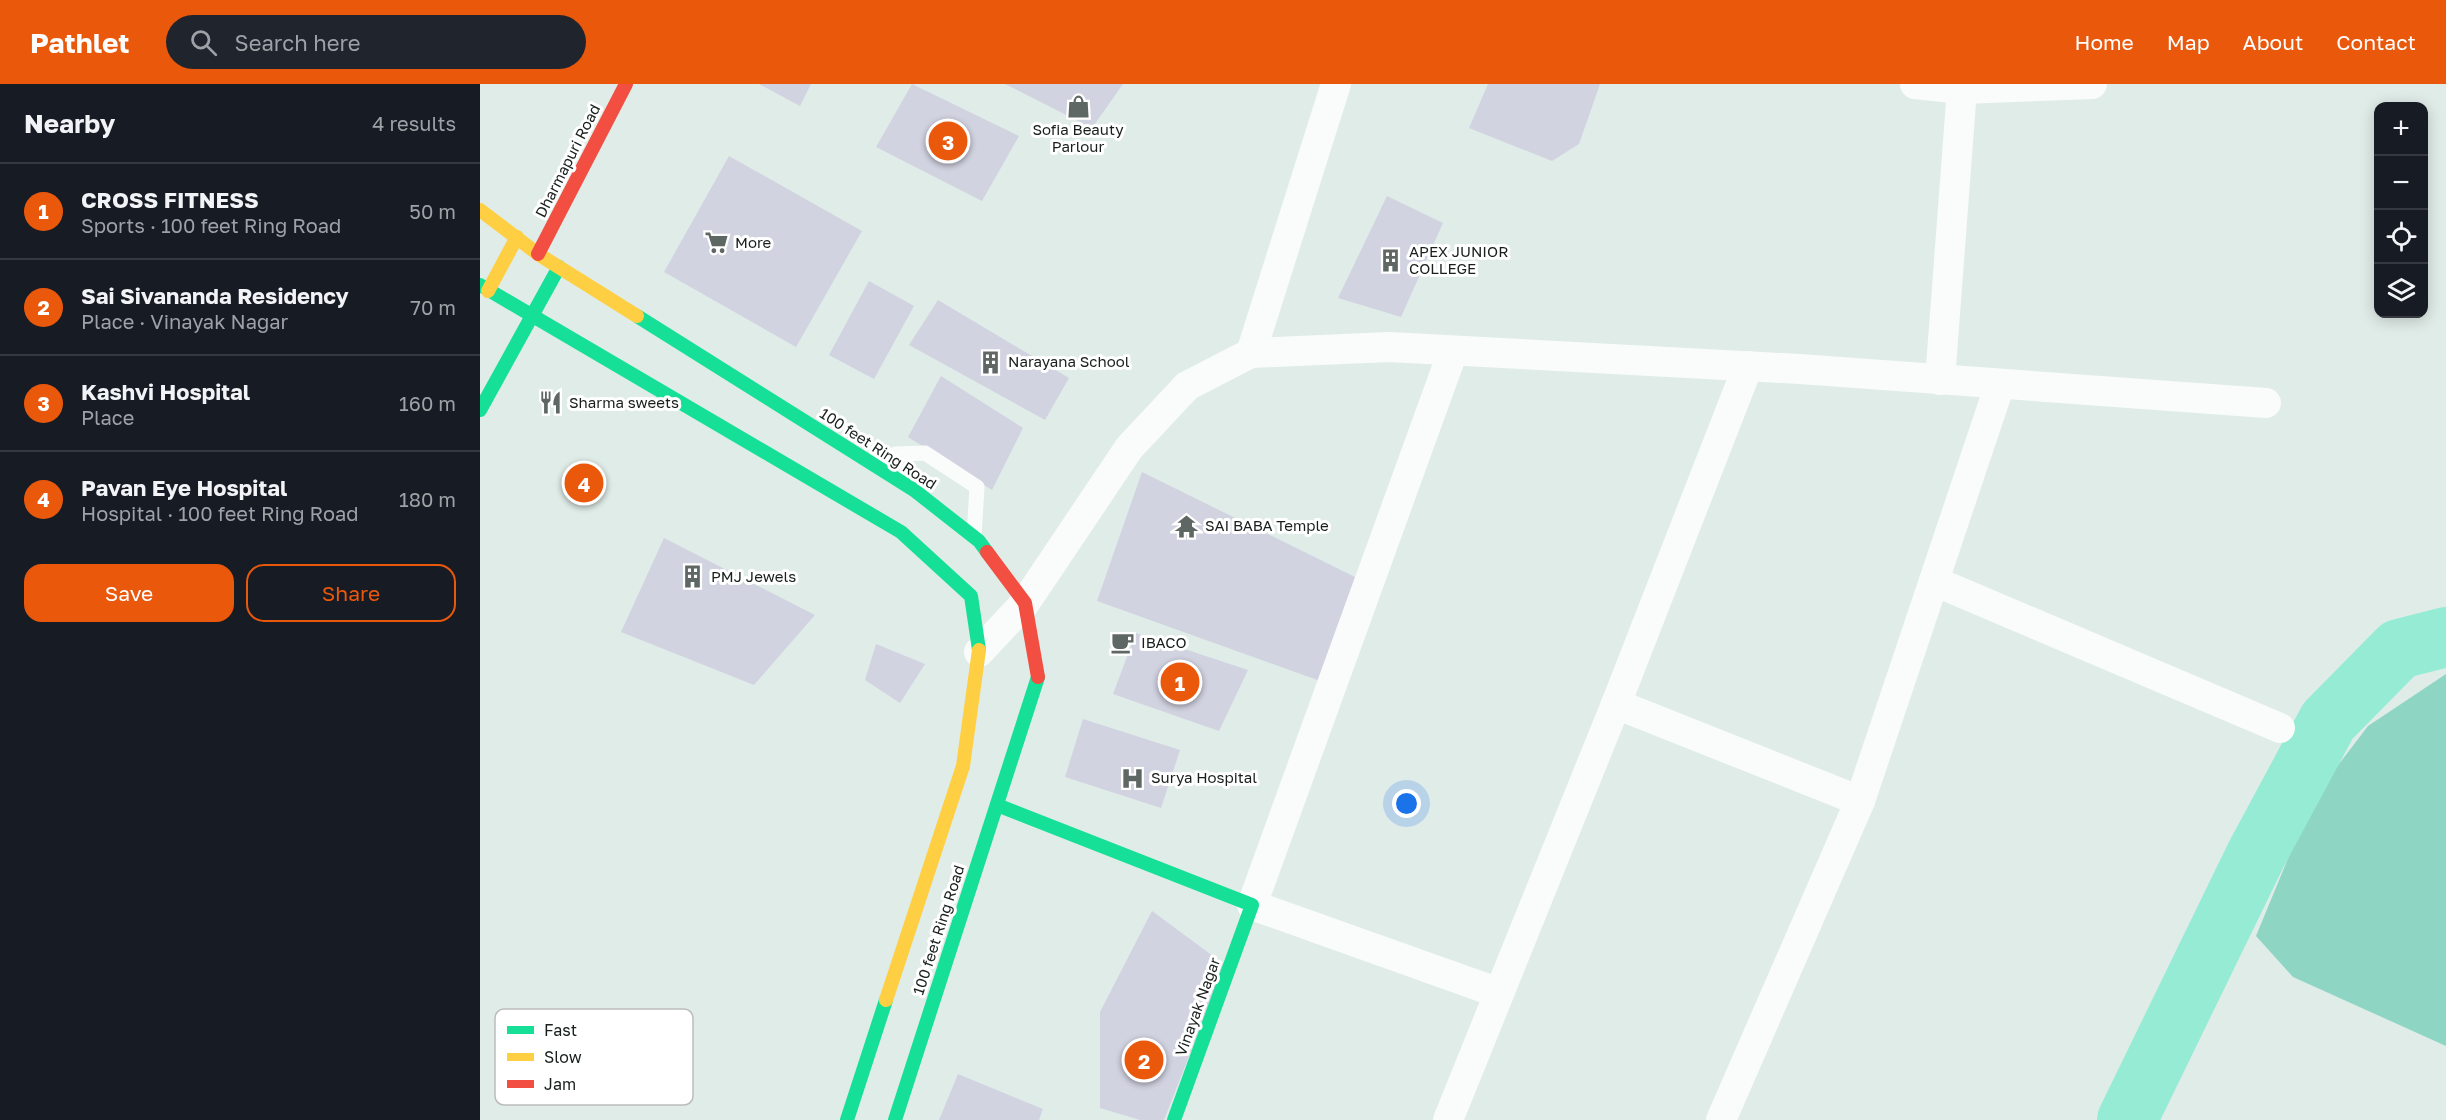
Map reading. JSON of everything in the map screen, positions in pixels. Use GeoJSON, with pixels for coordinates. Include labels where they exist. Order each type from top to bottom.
{"type":"FeatureCollection","features":[{"type":"Feature","properties":{"kind":"main road","name":"Dharmapuri Road"},"geometry":{"type":"LineString","coordinates":[[538,254],[626,84]]}},
{"type":"Feature","properties":{"kind":"main road","name":"100 feet Ring Road"},"geometry":{"type":"LineString","coordinates":[[480,210],[538,254],[914,490],[974,538],[1025,603],[1038,678],[895,1120]]}},
{"type":"Feature","properties":{"kind":"main road"},"geometry":{"type":"LineString","coordinates":[[480,305],[484,288],[517,237]]}},
{"type":"Feature","properties":{"kind":"main road"},"geometry":{"type":"LineString","coordinates":[[480,410],[560,267]]}},
{"type":"Feature","properties":{"kind":"main road","name":"100 feet Ring Road"},"geometry":{"type":"LineString","coordinates":[[484,288],[901,532],[971,596],[980,652],[963,765],[847,1120]]}},
{"type":"Feature","properties":{"kind":"main road"},"geometry":{"type":"LineString","coordinates":[[997,805],[1252,905]]}},
{"type":"Feature","properties":{"kind":"main road","name":"Vinayak Nagar"},"geometry":{"type":"LineString","coordinates":[[1174,1120],[1252,905]]}},
{"type":"Feature","properties":{"kind":"street"},"geometry":{"type":"LineString","coordinates":[[1251,353],[1336,84]]}},
{"type":"Feature","properties":{"kind":"street"},"geometry":{"type":"LineString","coordinates":[[1915,84],[1962,86],[2092,84]]}},
{"type":"Feature","properties":{"kind":"street"},"geometry":{"type":"LineString","coordinates":[[1940,380],[1962,86]]}},
{"type":"Feature","properties":{"kind":"street"},"geometry":{"type":"LineString","coordinates":[[980,652],[1025,603],[1130,448],[1187,386],[1251,353],[1389,347],[1748,366],[2266,403]]}},
{"type":"Feature","properties":{"kind":"street"},"geometry":{"type":"LineString","coordinates":[[1453,351],[1252,905],[1499,993]]}},
{"type":"Feature","properties":{"kind":"street"},"geometry":{"type":"LineString","coordinates":[[1448,1120],[1616,704],[1748,366]]}},
{"type":"Feature","properties":{"kind":"street"},"geometry":{"type":"LineString","coordinates":[[1721,1120],[1860,801],[2000,384]]}},
{"type":"Feature","properties":{"kind":"street"},"geometry":{"type":"LineString","coordinates":[[1934,581],[2280,728]]}},
{"type":"Feature","properties":{"kind":"street"},"geometry":{"type":"LineString","coordinates":[[1616,704],[1860,801]]}},
{"type":"Feature","properties":{"kind":"lane"},"geometry":{"type":"LineString","coordinates":[[870,462],[896,454],[925,453],[977,487],[974,538]]}},
{"type":"Feature","properties":{"kind":"green space"},"geometry":{"type":"Polygon","coordinates":[[[2446,674],[2446,1046],[2293,977],[2256,936],[2313,798],[2368,726],[2446,674]]]}},
{"type":"Feature","properties":{"kind":"building"},"geometry":{"type":"Polygon","coordinates":[[[759,84],[811,84],[800,106],[759,84]]]}},
{"type":"Feature","properties":{"kind":"building"},"geometry":{"type":"Polygon","coordinates":[[[912,84],[1019,136],[982,201],[876,147],[912,84]]]}},
{"type":"Feature","properties":{"kind":"building","name":"Sofia Beauty Parlour"},"geometry":{"type":"Polygon","coordinates":[[[1005,84],[1123,84],[1092,128],[1005,84]]]}},
{"type":"Feature","properties":{"kind":"building"},"geometry":{"type":"Polygon","coordinates":[[[1488,84],[1600,84],[1579,144],[1552,161],[1469,128],[1488,84]]]}},
{"type":"Feature","properties":{"kind":"building"},"geometry":{"type":"Polygon","coordinates":[[[729,156],[862,231],[796,347],[664,272],[729,156]]]}},
{"type":"Feature","properties":{"kind":"building","name":"APEX JUNIOR COLLEGE"},"geometry":{"type":"Polygon","coordinates":[[[1387,196],[1443,223],[1401,317],[1338,298],[1387,196]]]}},
{"type":"Feature","properties":{"kind":"building"},"geometry":{"type":"Polygon","coordinates":[[[869,281],[914,306],[874,379],[829,355],[869,281]]]}},
{"type":"Feature","properties":{"kind":"building","name":"Narayana School"},"geometry":{"type":"Polygon","coordinates":[[[938,300],[1069,378],[1045,420],[909,345],[938,300]]]}},
{"type":"Feature","properties":{"kind":"building"},"geometry":{"type":"Polygon","coordinates":[[[941,376],[1023,428],[992,490],[908,437],[941,376]]]}},
{"type":"Feature","properties":{"kind":"building","name":"SAI BABA Temple"},"geometry":{"type":"Polygon","coordinates":[[[1142,472],[1361,580],[1326,683],[1097,601],[1142,472]]]}},
{"type":"Feature","properties":{"kind":"building","name":"PMJ Jewels"},"geometry":{"type":"Polygon","coordinates":[[[664,538],[815,615],[754,685],[621,632],[664,538]]]}},
{"type":"Feature","properties":{"kind":"building"},"geometry":{"type":"Polygon","coordinates":[[[1136,633],[1248,670],[1219,731],[1113,694],[1136,633]]]}},
{"type":"Feature","properties":{"kind":"building"},"geometry":{"type":"Polygon","coordinates":[[[876,644],[925,664],[900,703],[865,680],[876,644]]]}},
{"type":"Feature","properties":{"kind":"building"},"geometry":{"type":"Polygon","coordinates":[[[1083,719],[1180,750],[1161,808],[1065,777],[1083,719]]]}},
{"type":"Feature","properties":{"kind":"building"},"geometry":{"type":"Polygon","coordinates":[[[1152,911],[1225,965],[1164,1120],[1140,1120],[1100,1108],[1100,1012],[1152,911]]]}},
{"type":"Feature","properties":{"kind":"building"},"geometry":{"type":"Polygon","coordinates":[[[958,1074],[1043,1109],[1039,1120],[939,1120],[958,1074]]]}},
{"type":"Feature","properties":{"kind":"waterway"},"geometry":{"type":"LineString","coordinates":[[2127,1120],[2256,855],[2328,721],[2399,649],[2446,637]]}},
{"type":"Feature","properties":{"kind":"traffic: fast"},"geometry":{"type":"LineString","coordinates":[[480,410],[559,267]]}},
{"type":"Feature","properties":{"kind":"traffic: fast"},"geometry":{"type":"LineString","coordinates":[[480,285],[901,532],[971,596],[979,650]]}},
{"type":"Feature","properties":{"kind":"traffic: fast"},"geometry":{"type":"LineString","coordinates":[[637,316],[914,490],[979,541],[987,552]]}},
{"type":"Feature","properties":{"kind":"traffic: fast"},"geometry":{"type":"LineString","coordinates":[[895,1120],[1038,677]]}},
{"type":"Feature","properties":{"kind":"traffic: fast"},"geometry":{"type":"LineString","coordinates":[[997,805],[1252,905],[1174,1120]]}},
{"type":"Feature","properties":{"kind":"traffic: fast"},"geometry":{"type":"LineString","coordinates":[[847,1120],[886,1000]]}},
{"type":"Feature","properties":{"kind":"traffic: slow"},"geometry":{"type":"LineString","coordinates":[[480,210],[538,254],[637,316]]}},
{"type":"Feature","properties":{"kind":"traffic: slow"},"geometry":{"type":"LineString","coordinates":[[488,291],[517,237]]}},
{"type":"Feature","properties":{"kind":"traffic: slow"},"geometry":{"type":"LineString","coordinates":[[886,1000],[963,766],[979,650]]}},
{"type":"Feature","properties":{"kind":"traffic: jam"},"geometry":{"type":"LineString","coordinates":[[538,254],[626,84]]}},
{"type":"Feature","properties":{"kind":"traffic: jam"},"geometry":{"type":"LineString","coordinates":[[987,552],[1025,603],[1038,677]]}},
{"type":"Feature","properties":{"kind":"place","name":"Sofia Beauty Parlour"},"geometry":{"type":"Point","coordinates":[1078,106]}},
{"type":"Feature","properties":{"kind":"place","name":"Kashvi Hospital"},"geometry":{"type":"Point","coordinates":[948,141]}},
{"type":"Feature","properties":{"kind":"place","name":"More"},"geometry":{"type":"Point","coordinates":[717,243]}},
{"type":"Feature","properties":{"kind":"place","name":"APEX JUNIOR COLLEGE"},"geometry":{"type":"Point","coordinates":[1391,261]}},
{"type":"Feature","properties":{"kind":"place","name":"Narayana School"},"geometry":{"type":"Point","coordinates":[990,362]}},
{"type":"Feature","properties":{"kind":"place","name":"Sharma sweets"},"geometry":{"type":"Point","coordinates":[551,403]}},
{"type":"Feature","properties":{"kind":"place","name":"Pavan Eye Hospital"},"geometry":{"type":"Point","coordinates":[584,483]}},
{"type":"Feature","properties":{"kind":"place","name":"SAI BABA Temple"},"geometry":{"type":"Point","coordinates":[1187,526]}},
{"type":"Feature","properties":{"kind":"place","name":"PMJ Jewels"},"geometry":{"type":"Point","coordinates":[693,577]}},
{"type":"Feature","properties":{"kind":"place","name":"IBACO"},"geometry":{"type":"Point","coordinates":[1123,643]}},
{"type":"Feature","properties":{"kind":"place","name":"CROSS FITNESS"},"geometry":{"type":"Point","coordinates":[1180,682]}},
{"type":"Feature","properties":{"kind":"place","name":"Surya Hospital"},"geometry":{"type":"Point","coordinates":[1133,778]}},
{"type":"Feature","properties":{"kind":"place","name":"Sai Sivananda Residency"},"geometry":{"type":"Point","coordinates":[1144,1060]}}]}
